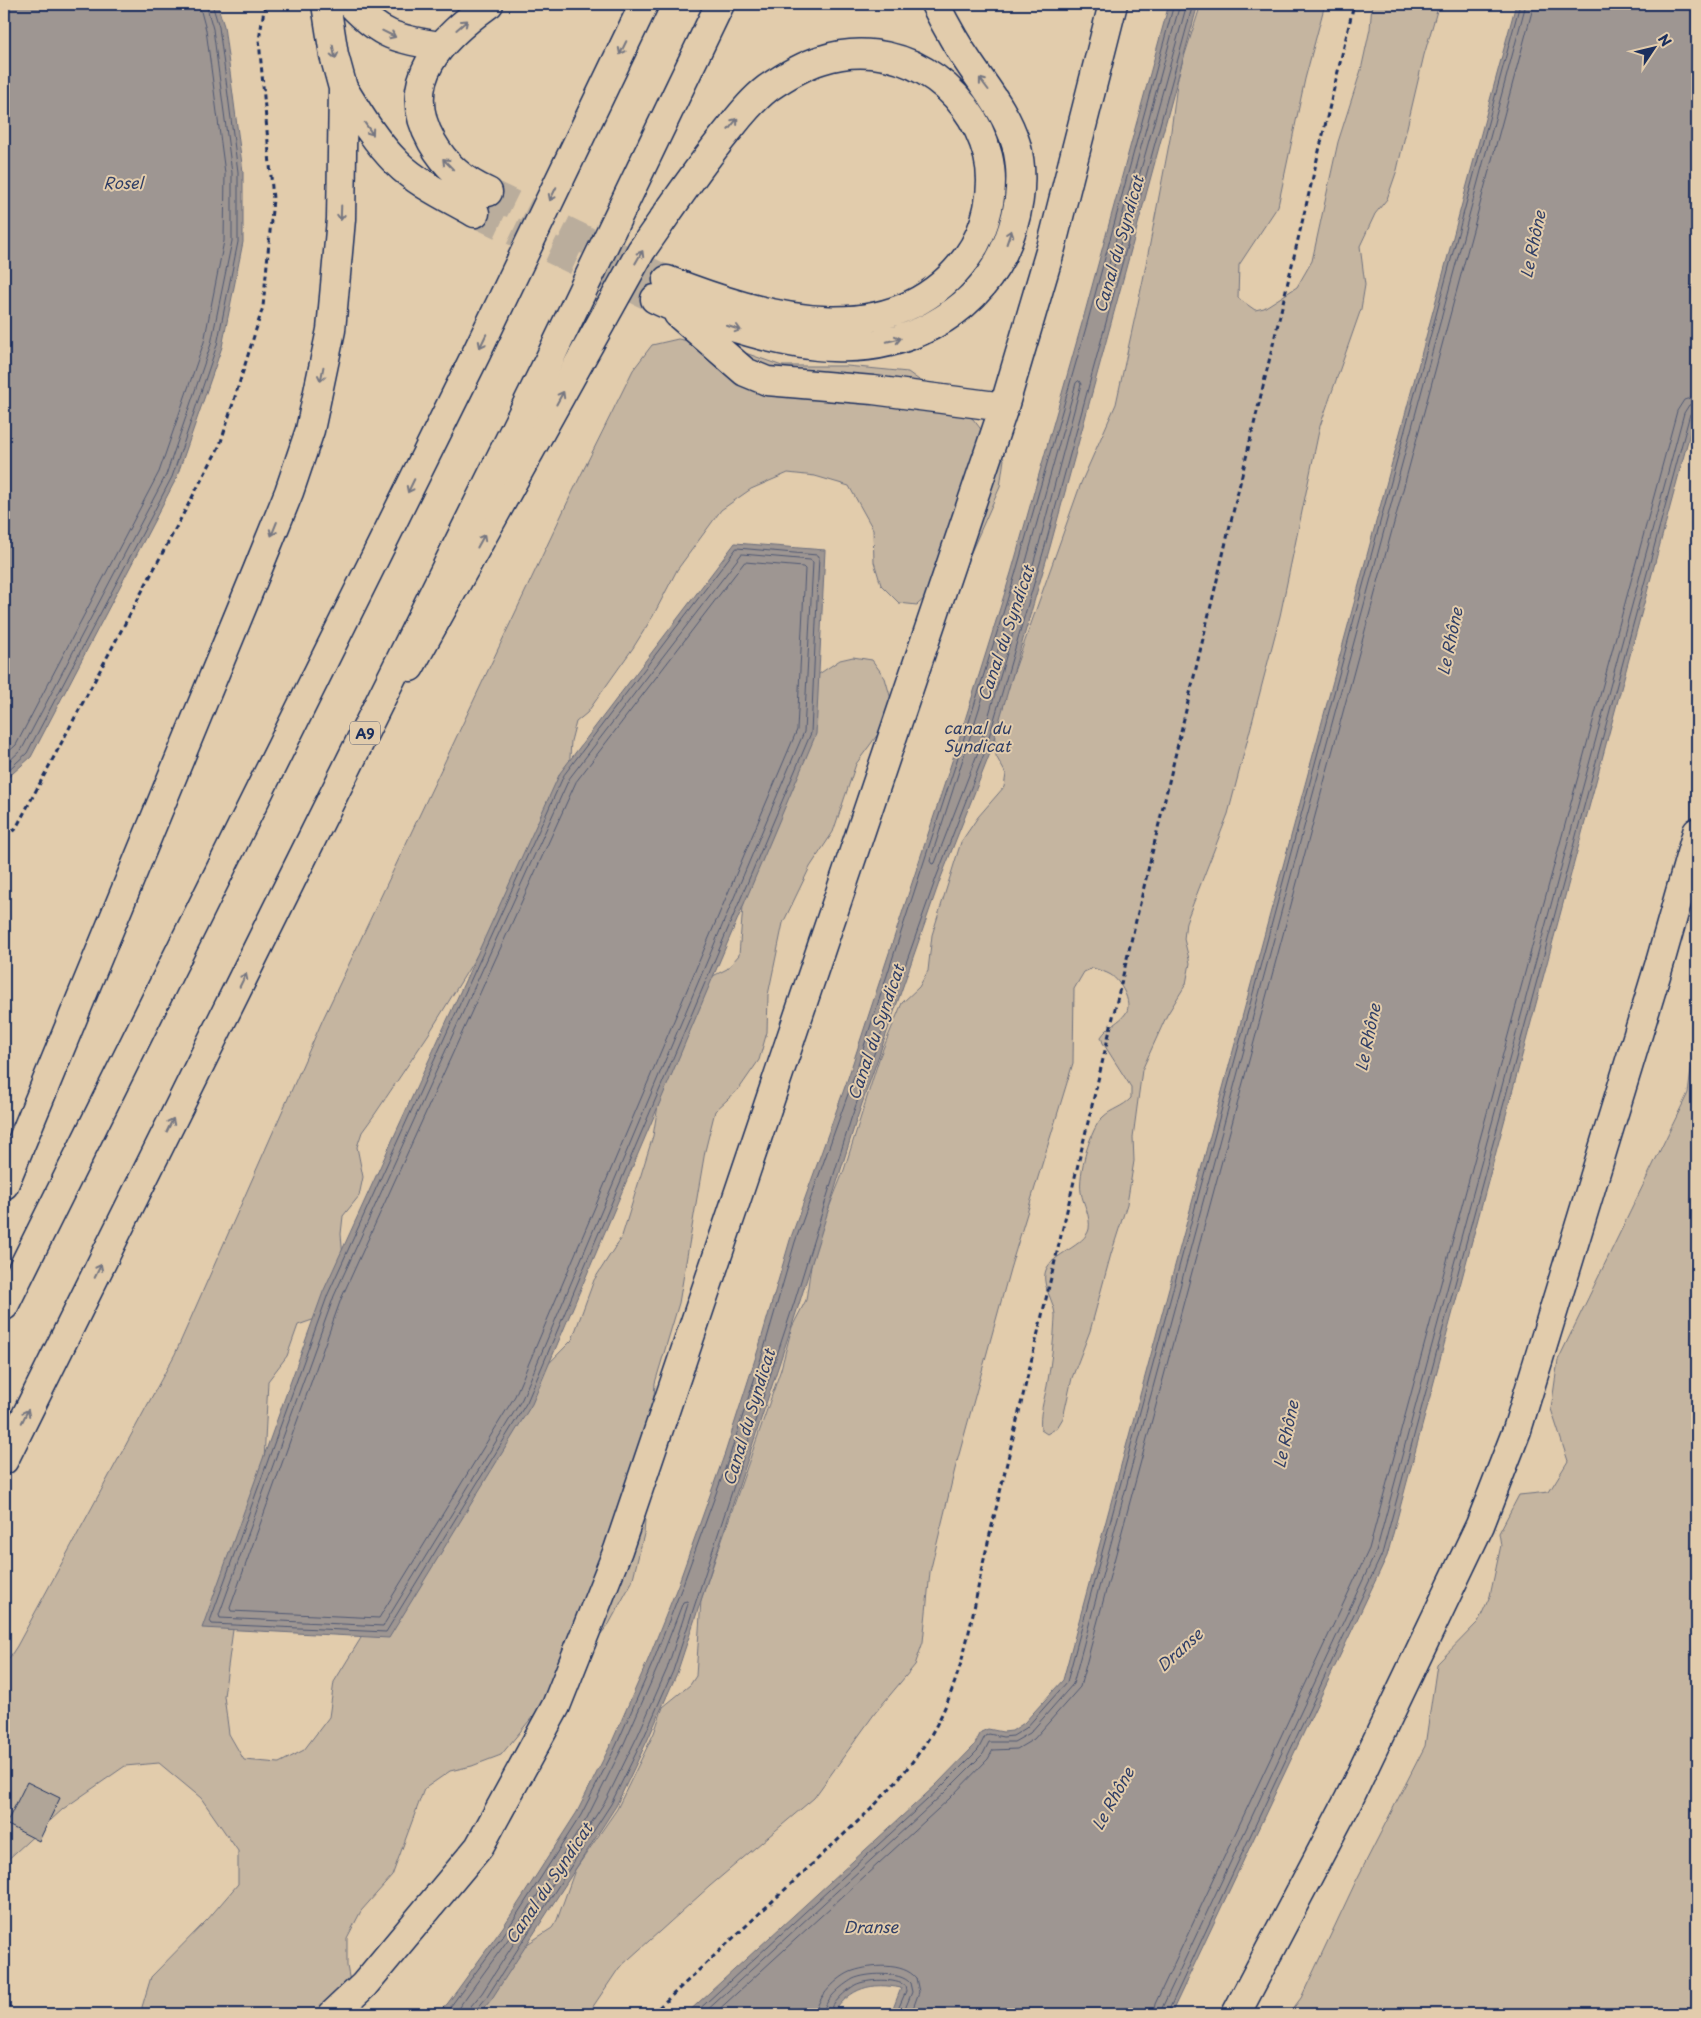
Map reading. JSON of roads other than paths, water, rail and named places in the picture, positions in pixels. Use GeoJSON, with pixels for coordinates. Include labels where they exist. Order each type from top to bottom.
{"type":"FeatureCollection","features":[{"type":"Feature","properties":{"kind":"main road"},"geometry":{"type":"LineString","coordinates":[[326,4],[334,56],[343,88],[370,132],[398,164],[426,184],[481,202],[478,188],[451,168],[440,156],[423,124],[418,104],[421,80],[440,46],[474,14],[489,4]]}},
{"type":"Feature","properties":{"kind":"main road"},"geometry":{"type":"LineString","coordinates":[[351,4],[371,23],[385,32],[402,40],[440,46]]}},
{"type":"Feature","properties":{"kind":"main road"},"geometry":{"type":"LineString","coordinates":[[4,1306],[472,363],[644,4]]}},
{"type":"Feature","properties":{"kind":"main road","name":"A9"},"geometry":{"type":"LineString","coordinates":[[4,1460],[554,350],[720,4]]}},
{"type":"Feature","properties":{"kind":"main road"},"geometry":{"type":"LineString","coordinates":[[663,295],[747,332],[810,345],[840,347],[881,344],[921,331],[941,322],[972,298],[986,281],[1006,246],[1019,200],[1019,167],[1016,145],[995,98],[950,34],[935,4]]}},
{"type":"Feature","properties":{"kind":"main road"},"geometry":{"type":"LineString","coordinates":[[333,2014],[364,1985],[478,1847],[556,1706],[618,1550],[1004,407],[1051,248],[1113,4]]}},
{"type":"Feature","properties":{"kind":"main road"},"geometry":{"type":"LineString","coordinates":[[295,874],[641,252],[682,191],[739,117],[767,90],[802,68],[821,60],[841,56],[873,54],[890,56],[913,64],[935,76],[953,92],[975,121],[988,157],[991,176],[987,212],[974,247],[954,273],[936,289],[914,303],[884,314],[840,320],[813,320],[746,308],[718,300],[663,295]]}},
{"type":"Feature","properties":{"kind":"main road"},"geometry":{"type":"LineString","coordinates":[[4,1185],[257,571],[289,492],[310,430],[331,330],[337,269],[341,219],[343,88]]}},
{"type":"Feature","properties":{"kind":"main road"},"geometry":{"type":"LineString","coordinates":[[663,295],[746,372],[767,380],[874,390],[1004,407]]}},
{"type":"Feature","properties":{"kind":"main road"},"geometry":{"type":"LineString","coordinates":[[1236,2014],[1349,1799],[1480,1525],[1517,1430],[1661,959],[1697,832]]}},
{"type":"Feature","properties":{"kind":"water","name":"Rosel"},"geometry":{"type":"Polygon","coordinates":[[[4,4],[217,4],[224,26],[243,172],[243,242],[222,347],[176,479],[31,757],[4,781],[4,4]]]}},
{"type":"Feature","properties":{"kind":"water","name":"canal du Syndicat"},"geometry":{"type":"Polygon","coordinates":[[[1169,4],[1198,4],[1050,547],[989,756],[940,880],[856,1121],[800,1301],[677,1673],[616,1806],[491,2000],[479,2014],[438,2014],[503,1927],[577,1812],[611,1744],[678,1585],[725,1453],[790,1240],[847,1081],[954,755],[1011,573],[1082,323],[1169,4]]]}},
{"type":"Feature","properties":{"kind":"water"},"geometry":{"type":"Polygon","coordinates":[[[1516,4],[1697,4],[1697,407],[1387,1556],[1171,2014],[891,2014],[901,1988],[871,1986],[854,1992],[833,2014],[686,2014],[936,1785],[974,1746],[981,1732],[988,1729],[1003,1732],[1012,1731],[1024,1723],[1063,1680],[1516,4]]]}},
{"type":"Feature","properties":{"kind":"water"},"geometry":{"type":"Polygon","coordinates":[[[735,543],[825,550],[816,734],[532,1404],[389,1638],[202,1628],[323,1292],[560,773],[735,543]]]}},
{"type":"Feature","properties":{"kind":"tunnel"},"geometry":{"type":"LineString","coordinates":[[488,192],[667,280]]}},
{"type":"Feature","properties":{"kind":"tunnel"},"geometry":{"type":"LineString","coordinates":[[475,213],[655,299]]}},
{"type":"Feature","properties":{"kind":"water label","name":"Canal du Syndicat"},"geometry":{"type":"Point","coordinates":[1118,244]}},
{"type":"Feature","properties":{"kind":"water label","name":"Le Rhône"},"geometry":{"type":"Point","coordinates":[1532,244]}},
{"type":"Feature","properties":{"kind":"water label","name":"Canal du Syndicat"},"geometry":{"type":"Point","coordinates":[1005,633]}},
{"type":"Feature","properties":{"kind":"water label","name":"Le Rhône"},"geometry":{"type":"Point","coordinates":[1449,641]}},
{"type":"Feature","properties":{"kind":"water label","name":"Canal du Syndicat"},"geometry":{"type":"Point","coordinates":[875,1032]}},
{"type":"Feature","properties":{"kind":"water label","name":"Le Rhône"},"geometry":{"type":"Point","coordinates":[1367,1037]}},
{"type":"Feature","properties":{"kind":"water label","name":"Canal du Syndicat"},"geometry":{"type":"Point","coordinates":[748,1417]}},
{"type":"Feature","properties":{"kind":"water label","name":"Le Rhône"},"geometry":{"type":"Point","coordinates":[1285,1434]}},
{"type":"Feature","properties":{"kind":"water label","name":"Dranse"},"geometry":{"type":"Point","coordinates":[1179,1649]}},
{"type":"Feature","properties":{"kind":"water label","name":"Le Rhône"},"geometry":{"type":"Point","coordinates":[1112,1798]}},
{"type":"Feature","properties":{"kind":"water label","name":"Canal du Syndicat"},"geometry":{"type":"Point","coordinates":[548,1883]}},
{"type":"Feature","properties":{"kind":"water label","name":"Dranse"},"geometry":{"type":"Point","coordinates":[871,1926]}}]}
